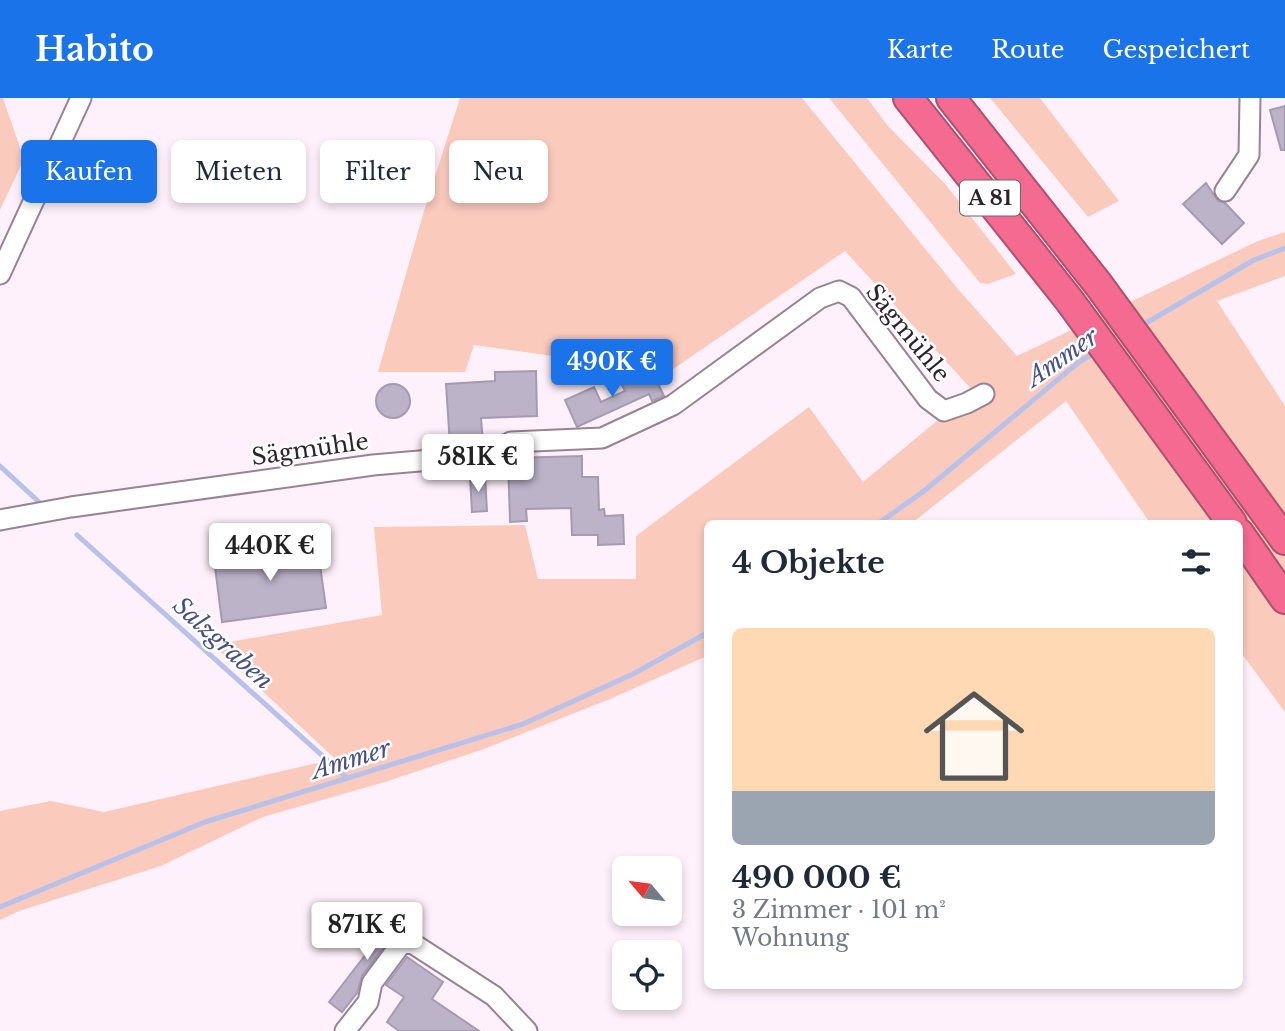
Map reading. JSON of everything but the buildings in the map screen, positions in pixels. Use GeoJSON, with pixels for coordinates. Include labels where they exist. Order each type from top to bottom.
{"type":"FeatureCollection","features":[{"type":"Feature","properties":{"kind":"highway","name":"A 81"},"geometry":{"type":"LineString","coordinates":[[908,98],[1069,300],[1230,520]]}},
{"type":"Feature","properties":{"kind":"highway","name":"A 81"},"geometry":{"type":"LineString","coordinates":[[951,98],[1098,284],[1285,540]]}},
{"type":"Feature","properties":{"kind":"highway"},"geometry":{"type":"LineString","coordinates":[[1243,539],[1285,598]]}},
{"type":"Feature","properties":{"kind":"street"},"geometry":{"type":"LineString","coordinates":[[0,274],[81,98]]}},
{"type":"Feature","properties":{"kind":"street"},"geometry":{"type":"LineString","coordinates":[[1225,191],[1249,155],[1250,98]]}},
{"type":"Feature","properties":{"kind":"street","name":"Sägmühle"},"geometry":{"type":"LineString","coordinates":[[0,520],[71,507],[373,465],[489,455],[511,442],[602,438],[673,405],[820,299],[839,291],[851,297],[928,399],[944,411],[967,404],[984,394]]}},
{"type":"Feature","properties":{"kind":"street"},"geometry":{"type":"LineString","coordinates":[[345,1031],[368,1002],[372,983],[401,944],[412,943],[494,996],[527,1031]]}},
{"type":"Feature","properties":{"kind":"shaded area"},"geometry":{"type":"Polygon","coordinates":[[[0,98],[3,98],[21,150],[21,165],[0,210],[0,98]]]}},
{"type":"Feature","properties":{"kind":"shaded area"},"geometry":{"type":"Polygon","coordinates":[[[460,98],[802,98],[958,289],[1017,356],[1258,241],[1285,232],[1285,276],[1217,301],[1285,406],[1285,712],[1243,655],[1243,520],[1148,520],[1066,401],[916,520],[704,520],[704,657],[610,699],[484,749],[385,782],[263,817],[161,866],[19,911],[0,920],[0,811],[51,801],[104,812],[317,763],[344,767],[213,645],[382,615],[374,527],[525,525],[538,579],[636,579],[636,536],[809,407],[863,482],[973,391],[845,251],[669,372],[474,345],[465,372],[378,372],[427,203],[435,203],[435,176],[460,98]]]}},
{"type":"Feature","properties":{"kind":"shaded area"},"geometry":{"type":"Polygon","coordinates":[[[829,98],[867,98],[888,126],[946,185],[1016,274],[988,284],[980,283],[829,98]]]}},
{"type":"Feature","properties":{"kind":"shaded area"},"geometry":{"type":"Polygon","coordinates":[[[990,98],[1040,98],[1119,201],[1088,217],[990,98]]]}},
{"type":"Feature","properties":{"kind":"waterway","name":"Ammer"},"geometry":{"type":"LineString","coordinates":[[1141,326],[1254,260],[1285,248]]}},
{"type":"Feature","properties":{"kind":"waterway","name":"Ammer"},"geometry":{"type":"LineString","coordinates":[[883,520],[924,491],[1079,362],[1096,352]]}},
{"type":"Feature","properties":{"kind":"waterway","name":"Salzgraben"},"geometry":{"type":"LineString","coordinates":[[0,466],[39,502]]}},
{"type":"Feature","properties":{"kind":"waterway","name":"Salzgraben"},"geometry":{"type":"LineString","coordinates":[[77,535],[346,777]]}},
{"type":"Feature","properties":{"kind":"waterway","name":"Ammer"},"geometry":{"type":"LineString","coordinates":[[0,907],[205,822],[523,724],[633,674],[704,635]]}}]}
